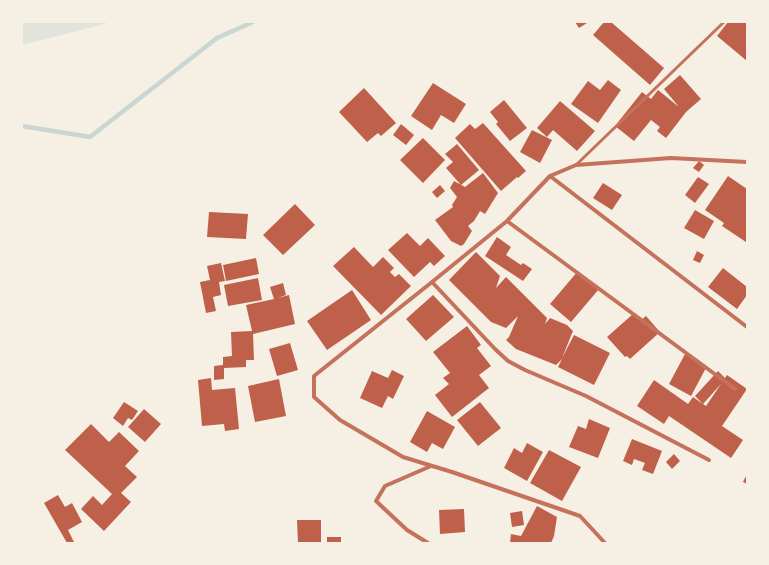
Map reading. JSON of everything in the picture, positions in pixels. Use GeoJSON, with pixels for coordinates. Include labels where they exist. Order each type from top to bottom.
{"type":"FeatureCollection","features":[{"type":"Feature","properties":{"kind":"street"},"geometry":{"type":"LineString","coordinates":[[605,543],[580,516],[403,457],[340,420],[314,397],[314,376],[507,221],[550,176],[576,165],[671,158],[747,162]]}},
{"type":"Feature","properties":{"kind":"street"},"geometry":{"type":"LineString","coordinates":[[550,176],[747,327]]}},
{"type":"Feature","properties":{"kind":"street"},"geometry":{"type":"LineString","coordinates":[[507,221],[734,388]]}},
{"type":"Feature","properties":{"kind":"street"},"geometry":{"type":"LineString","coordinates":[[432,282],[508,361],[586,396],[709,460]]}},
{"type":"Feature","properties":{"kind":"street"},"geometry":{"type":"LineString","coordinates":[[428,543],[407,530],[376,501],[385,486],[431,466]]}},
{"type":"Feature","properties":{"kind":"lane"},"geometry":{"type":"LineString","coordinates":[[576,165],[724,22]]}},
{"type":"Feature","properties":{"kind":"shaded area"},"geometry":{"type":"Polygon","coordinates":[[[22,22],[112,22],[22,45],[22,22]]]}},
{"type":"Feature","properties":{"kind":"building"},"geometry":{"type":"Polygon","coordinates":[[[575,22],[586,22],[587,23],[579,28],[575,22]]]}},
{"type":"Feature","properties":{"kind":"building"},"geometry":{"type":"Polygon","coordinates":[[[604,22],[611,22],[664,68],[650,85],[593,35],[604,22]]]}},
{"type":"Feature","properties":{"kind":"building"},"geometry":{"type":"Polygon","coordinates":[[[728,22],[747,22],[747,61],[717,36],[728,22]]]}},
{"type":"Feature","properties":{"kind":"building"},"geometry":{"type":"Polygon","coordinates":[[[680,75],[701,99],[686,112],[666,138],[657,131],[660,127],[651,120],[634,141],[615,126],[642,92],[651,99],[658,90],[679,107],[664,89],[680,75]]]}},
{"type":"Feature","properties":{"kind":"building"},"geometry":{"type":"Polygon","coordinates":[[[608,80],[621,90],[598,123],[571,104],[588,81],[600,90],[608,80]]]}},
{"type":"Feature","properties":{"kind":"building"},"geometry":{"type":"Polygon","coordinates":[[[433,83],[466,104],[454,123],[441,115],[432,130],[411,116],[433,83]]]}},
{"type":"Feature","properties":{"kind":"building"},"geometry":{"type":"Polygon","coordinates":[[[364,88],[396,123],[381,136],[378,133],[367,142],[339,112],[364,88]]]}},
{"type":"Feature","properties":{"kind":"building"},"geometry":{"type":"Polygon","coordinates":[[[504,100],[527,128],[510,141],[496,124],[498,122],[490,112],[504,100]]]}},
{"type":"Feature","properties":{"kind":"building"},"geometry":{"type":"Polygon","coordinates":[[[560,101],[595,131],[577,151],[553,130],[547,137],[537,128],[560,101]]]}},
{"type":"Feature","properties":{"kind":"building"},"geometry":{"type":"Polygon","coordinates":[[[483,123],[526,171],[501,191],[455,138],[470,124],[475,129],[483,123]]]}},
{"type":"Feature","properties":{"kind":"building"},"geometry":{"type":"Polygon","coordinates":[[[401,124],[414,135],[406,145],[393,135],[401,124]]]}},
{"type":"Feature","properties":{"kind":"building"},"geometry":{"type":"Polygon","coordinates":[[[532,130],[552,140],[540,163],[520,152],[532,130]]]}},
{"type":"Feature","properties":{"kind":"building"},"geometry":{"type":"Polygon","coordinates":[[[423,138],[445,160],[423,183],[400,160],[423,138]]]}},
{"type":"Feature","properties":{"kind":"building"},"geometry":{"type":"Polygon","coordinates":[[[457,144],[479,170],[461,185],[446,168],[453,162],[445,154],[457,144]]]}},
{"type":"Feature","properties":{"kind":"building"},"geometry":{"type":"Polygon","coordinates":[[[699,161],[704,165],[699,172],[693,168],[699,161]]]}},
{"type":"Feature","properties":{"kind":"building"},"geometry":{"type":"Polygon","coordinates":[[[483,173],[498,193],[485,214],[480,211],[474,221],[468,226],[472,231],[464,244],[461,246],[451,241],[435,220],[453,207],[452,205],[457,197],[450,188],[454,181],[465,187],[483,173]]]}},
{"type":"Feature","properties":{"kind":"building"},"geometry":{"type":"Polygon","coordinates":[[[728,176],[747,189],[746,242],[722,226],[724,223],[705,210],[728,176]]]}},
{"type":"Feature","properties":{"kind":"building"},"geometry":{"type":"Polygon","coordinates":[[[698,177],[709,184],[695,203],[685,195],[698,177]]]}},
{"type":"Feature","properties":{"kind":"building"},"geometry":{"type":"Polygon","coordinates":[[[603,183],[622,195],[612,210],[593,198],[603,183]]]}},
{"type":"Feature","properties":{"kind":"building"},"geometry":{"type":"Polygon","coordinates":[[[440,185],[445,191],[437,198],[432,192],[440,185]]]}},
{"type":"Feature","properties":{"kind":"building"},"geometry":{"type":"Polygon","coordinates":[[[295,204],[315,225],[283,255],[263,235],[295,204]]]}},
{"type":"Feature","properties":{"kind":"building"},"geometry":{"type":"Polygon","coordinates":[[[695,210],[714,221],[704,239],[684,228],[695,210]]]}},
{"type":"Feature","properties":{"kind":"building"},"geometry":{"type":"Polygon","coordinates":[[[209,212],[248,214],[246,239],[207,237],[209,212]]]}},
{"type":"Feature","properties":{"kind":"building"},"geometry":{"type":"Polygon","coordinates":[[[407,233],[420,246],[428,238],[445,256],[434,266],[430,262],[414,277],[388,250],[407,233]]]}},
{"type":"Feature","properties":{"kind":"building"},"geometry":{"type":"Polygon","coordinates":[[[497,237],[511,247],[506,255],[521,265],[523,263],[532,269],[523,281],[485,256],[497,237]]]}},
{"type":"Feature","properties":{"kind":"building"},"geometry":{"type":"Polygon","coordinates":[[[354,247],[373,267],[383,257],[394,268],[390,272],[395,277],[399,274],[411,286],[381,315],[333,266],[354,247]]]}},
{"type":"Feature","properties":{"kind":"building"},"geometry":{"type":"Polygon","coordinates":[[[697,251],[704,255],[700,263],[693,260],[697,251]]]}},
{"type":"Feature","properties":{"kind":"building"},"geometry":{"type":"Polygon","coordinates":[[[476,252],[500,276],[496,288],[506,277],[547,318],[545,324],[550,318],[567,325],[573,331],[562,358],[574,335],[610,353],[594,385],[558,367],[562,359],[556,365],[516,349],[506,340],[509,337],[518,316],[506,328],[491,322],[449,280],[476,252]]]}},
{"type":"Feature","properties":{"kind":"building"},"geometry":{"type":"Polygon","coordinates":[[[256,258],[259,274],[226,281],[223,265],[256,258]]]}},
{"type":"Feature","properties":{"kind":"building"},"geometry":{"type":"Polygon","coordinates":[[[221,263],[225,281],[219,282],[221,295],[213,297],[216,311],[206,313],[200,282],[210,280],[207,266],[221,263]]]}},
{"type":"Feature","properties":{"kind":"building"},"geometry":{"type":"Polygon","coordinates":[[[723,268],[747,287],[747,295],[737,309],[708,287],[723,268]]]}},
{"type":"Feature","properties":{"kind":"building"},"geometry":{"type":"Polygon","coordinates":[[[578,271],[599,289],[571,322],[550,304],[578,271]]]}},
{"type":"Feature","properties":{"kind":"building"},"geometry":{"type":"Polygon","coordinates":[[[258,278],[262,300],[228,306],[224,285],[258,278]]]}},
{"type":"Feature","properties":{"kind":"building"},"geometry":{"type":"Polygon","coordinates":[[[283,283],[286,295],[278,298],[289,295],[295,324],[253,334],[254,360],[246,360],[246,367],[224,368],[224,379],[214,380],[214,366],[223,365],[223,357],[232,356],[231,332],[252,331],[246,305],[274,299],[270,287],[283,283]]]}},
{"type":"Feature","properties":{"kind":"building"},"geometry":{"type":"Polygon","coordinates":[[[352,290],[371,320],[327,350],[307,321],[352,290]]]}},
{"type":"Feature","properties":{"kind":"building"},"geometry":{"type":"Polygon","coordinates":[[[433,295],[454,317],[426,341],[406,319],[433,295]]]}},
{"type":"Feature","properties":{"kind":"building"},"geometry":{"type":"Polygon","coordinates":[[[633,314],[640,321],[646,316],[660,332],[630,359],[627,356],[625,357],[607,337],[633,314]]]}},
{"type":"Feature","properties":{"kind":"building"},"geometry":{"type":"Polygon","coordinates":[[[467,326],[481,345],[477,348],[491,366],[479,375],[489,388],[452,417],[435,395],[449,384],[443,378],[450,373],[433,352],[467,326]]]}},
{"type":"Feature","properties":{"kind":"building"},"geometry":{"type":"Polygon","coordinates":[[[290,343],[298,370],[277,376],[269,349],[290,343]]]}},
{"type":"Feature","properties":{"kind":"building"},"geometry":{"type":"Polygon","coordinates":[[[685,354],[707,366],[691,396],[669,384],[685,354]]]}},
{"type":"Feature","properties":{"kind":"building"},"geometry":{"type":"Polygon","coordinates":[[[392,370],[404,376],[393,399],[388,396],[382,408],[360,398],[372,371],[388,378],[392,370]]]}},
{"type":"Feature","properties":{"kind":"building"},"geometry":{"type":"Polygon","coordinates":[[[718,371],[725,378],[727,375],[747,389],[722,426],[743,440],[731,458],[669,416],[664,424],[637,406],[654,380],[688,404],[693,397],[703,404],[695,396],[718,371]],[[721,384],[703,404],[706,406],[721,384]]]}},
{"type":"Feature","properties":{"kind":"building"},"geometry":{"type":"Polygon","coordinates":[[[211,378],[212,390],[235,388],[239,429],[225,431],[224,424],[202,426],[198,380],[211,378]]]}},
{"type":"Feature","properties":{"kind":"building"},"geometry":{"type":"Polygon","coordinates":[[[279,379],[286,416],[255,422],[248,386],[279,379]]]}},
{"type":"Feature","properties":{"kind":"building"},"geometry":{"type":"Polygon","coordinates":[[[124,402],[138,411],[132,420],[128,418],[123,426],[113,418],[124,402]]]}},
{"type":"Feature","properties":{"kind":"building"},"geometry":{"type":"Polygon","coordinates":[[[480,402],[501,428],[478,446],[457,420],[480,402]]]}},
{"type":"Feature","properties":{"kind":"building"},"geometry":{"type":"Polygon","coordinates":[[[144,409],[161,424],[145,442],[128,427],[144,409]]]}},
{"type":"Feature","properties":{"kind":"building"},"geometry":{"type":"Polygon","coordinates":[[[427,411],[455,427],[443,449],[432,443],[427,452],[410,442],[427,411]]]}},
{"type":"Feature","properties":{"kind":"building"},"geometry":{"type":"Polygon","coordinates":[[[589,419],[610,428],[598,458],[569,447],[578,426],[586,429],[589,419]]]}},
{"type":"Feature","properties":{"kind":"building"},"geometry":{"type":"Polygon","coordinates":[[[91,424],[109,442],[119,432],[139,451],[125,466],[137,477],[121,493],[131,502],[104,531],[81,509],[93,496],[102,505],[112,494],[65,450],[91,424]]]}},
{"type":"Feature","properties":{"kind":"building"},"geometry":{"type":"Polygon","coordinates":[[[632,439],[662,451],[653,474],[642,470],[645,463],[634,459],[632,465],[623,461],[632,439]]]}},
{"type":"Feature","properties":{"kind":"building"},"geometry":{"type":"Polygon","coordinates":[[[527,443],[543,452],[527,481],[504,468],[514,448],[522,453],[527,443]]]}},
{"type":"Feature","properties":{"kind":"building"},"geometry":{"type":"Polygon","coordinates":[[[549,450],[581,467],[562,501],[530,483],[549,450]]]}},
{"type":"Feature","properties":{"kind":"building"},"geometry":{"type":"Polygon","coordinates":[[[674,454],[680,461],[672,469],[666,462],[674,454]]]}},
{"type":"Feature","properties":{"kind":"building"},"geometry":{"type":"Polygon","coordinates":[[[747,474],[747,484],[743,482],[747,474]]]}},
{"type":"Feature","properties":{"kind":"building"},"geometry":{"type":"Polygon","coordinates":[[[58,495],[65,507],[72,503],[82,522],[68,530],[74,542],[72,543],[67,543],[44,503],[58,495]]]}},
{"type":"Feature","properties":{"kind":"building"},"geometry":{"type":"Polygon","coordinates":[[[537,506],[557,517],[554,536],[551,543],[510,543],[511,534],[521,536],[537,506]]]}},
{"type":"Feature","properties":{"kind":"building"},"geometry":{"type":"Polygon","coordinates":[[[464,509],[465,532],[440,534],[439,510],[464,509]]]}},
{"type":"Feature","properties":{"kind":"building"},"geometry":{"type":"Polygon","coordinates":[[[522,511],[524,525],[512,527],[510,513],[522,511]]]}},
{"type":"Feature","properties":{"kind":"building"},"geometry":{"type":"Polygon","coordinates":[[[297,520],[321,520],[321,543],[298,543],[297,520]]]}},
{"type":"Feature","properties":{"kind":"building"},"geometry":{"type":"Polygon","coordinates":[[[327,537],[341,537],[341,543],[327,543],[327,537]]]}},
{"type":"Feature","properties":{"kind":"waterway"},"geometry":{"type":"LineString","coordinates":[[22,126],[90,137],[217,38],[253,22]]}}]}
